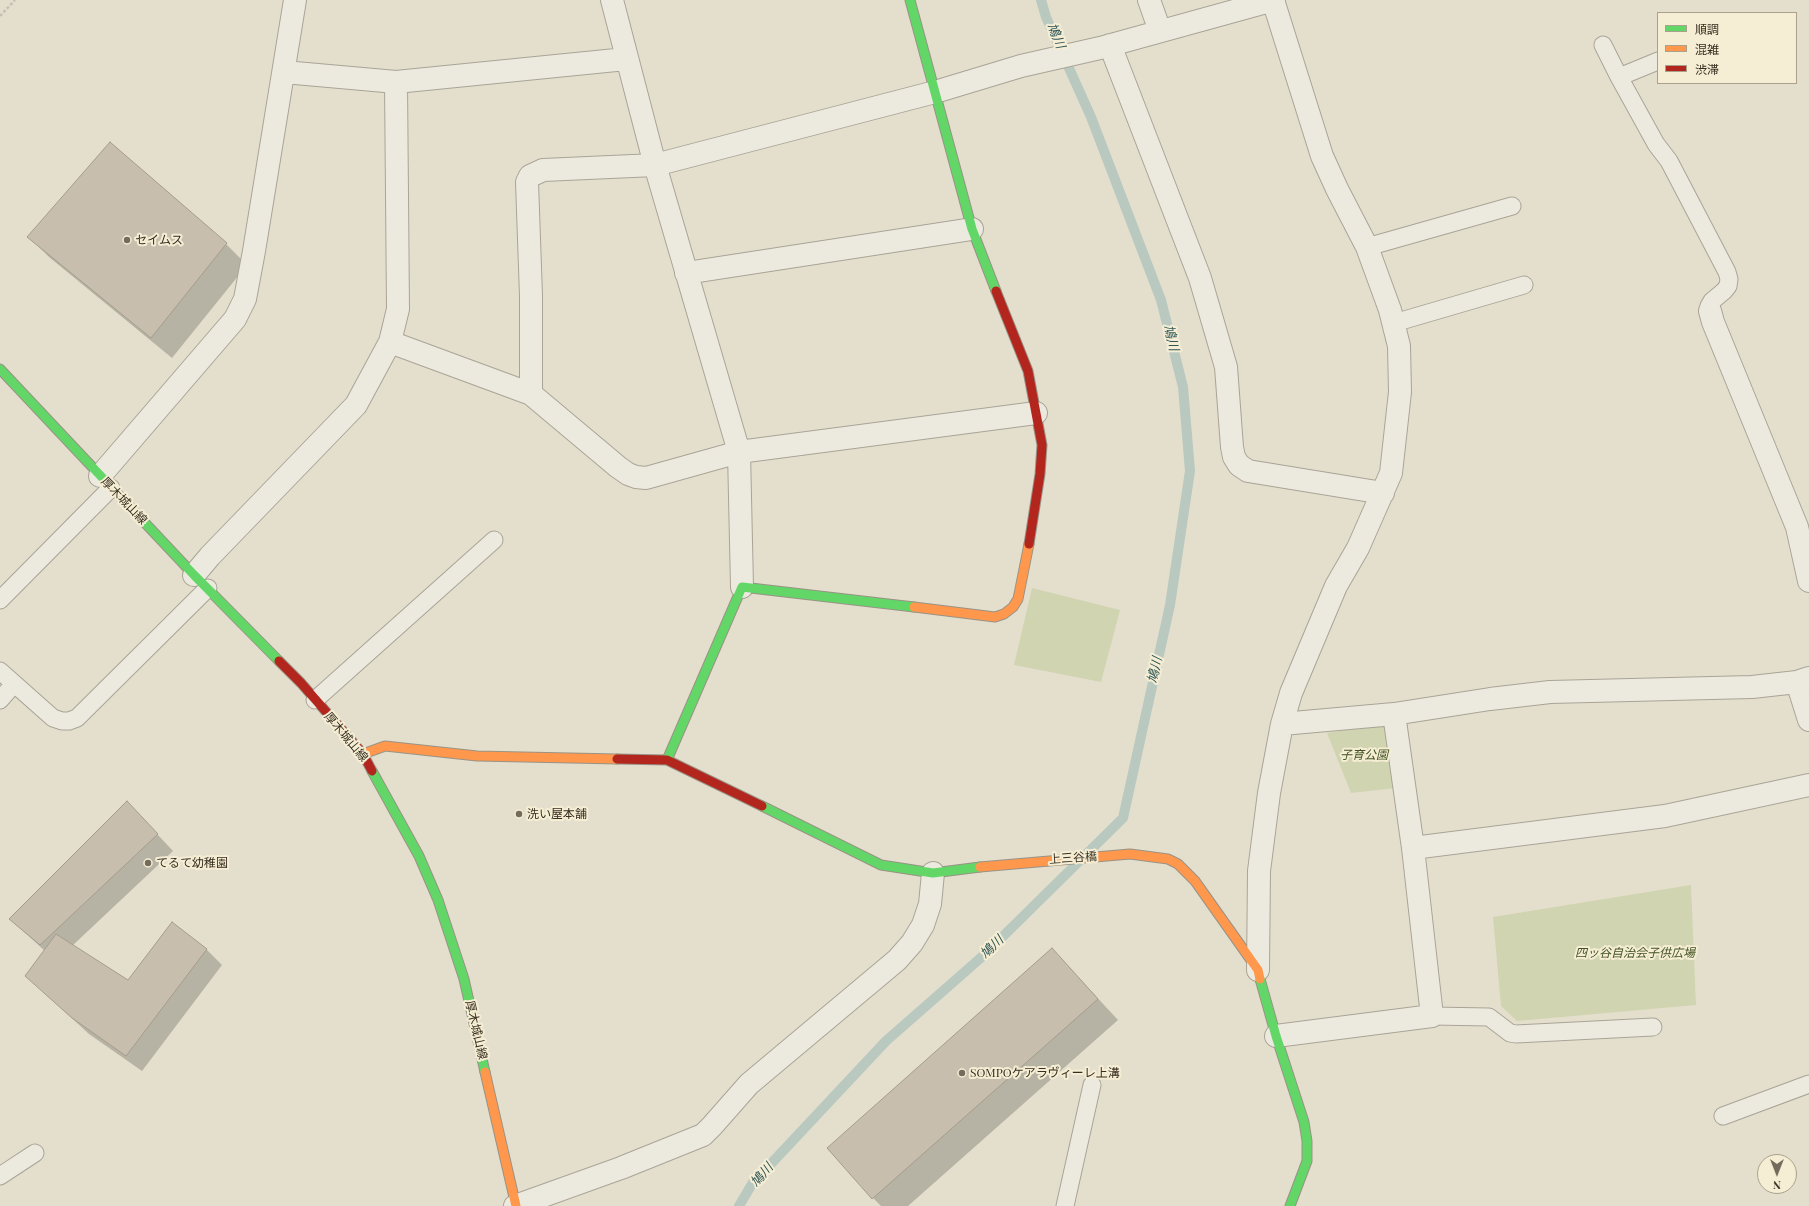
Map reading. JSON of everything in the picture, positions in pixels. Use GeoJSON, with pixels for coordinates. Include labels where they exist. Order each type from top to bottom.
{"type":"FeatureCollection","features":[{"type":"Feature","properties":{"kind":"street"},"geometry":{"type":"LineString","coordinates":[[106,482],[235,319],[245,299],[284,72],[294,0]]}},
{"type":"Feature","properties":{"kind":"street"},"geometry":{"type":"LineString","coordinates":[[363,754],[385,746],[477,756],[668,760],[742,587],[739,452],[655,165],[626,59],[612,0]]}},
{"type":"Feature","properties":{"kind":"street"},"geometry":{"type":"LineString","coordinates":[[742,587],[995,617],[1004,614],[1013,607],[1018,599],[1033,524],[1040,474],[1042,445],[1028,371],[972,229],[910,0]]}},
{"type":"Feature","properties":{"kind":"street"},"geometry":{"type":"LineString","coordinates":[[1149,0],[1160,31]]}},
{"type":"Feature","properties":{"kind":"street"},"geometry":{"type":"LineString","coordinates":[[531,394],[531,296],[527,182],[530,176],[543,170],[655,165],[935,92],[1021,66],[1105,46],[1273,0],[1322,156],[1367,247],[1394,323],[1399,346],[1400,392],[1391,473],[1358,548],[1336,586],[1291,693],[1282,724],[1259,871],[1258,970],[1276,1036],[1304,1122],[1307,1141],[1306,1160],[1290,1206]]}},
{"type":"Feature","properties":{"kind":"street"},"geometry":{"type":"LineString","coordinates":[[1105,46],[1200,278],[1226,367],[1234,457],[1239,465],[1248,471],[1383,493]]}},
{"type":"Feature","properties":{"kind":"street"},"geometry":{"type":"LineString","coordinates":[[284,72],[396,82],[626,59]]}},
{"type":"Feature","properties":{"kind":"street"},"geometry":{"type":"LineString","coordinates":[[201,581],[210,556],[356,405],[390,342],[398,309],[396,82]]}},
{"type":"Feature","properties":{"kind":"street"},"geometry":{"type":"LineString","coordinates":[[686,274],[972,229]]}},
{"type":"Feature","properties":{"kind":"street"},"geometry":{"type":"LineString","coordinates":[[1710,311],[1713,322],[1797,527],[1809,581]]}},
{"type":"Feature","properties":{"kind":"street"},"geometry":{"type":"LineString","coordinates":[[390,342],[531,394],[618,467],[628,474],[636,477],[646,478],[739,452],[1036,413]]}},
{"type":"Feature","properties":{"kind":"street","name":"厚木城山線"},"geometry":{"type":"LineString","coordinates":[[0,369],[106,482],[301,683],[363,754],[419,856],[438,900],[464,979],[516,1206]]}},
{"type":"Feature","properties":{"kind":"street"},"geometry":{"type":"LineString","coordinates":[[1282,724],[1394,714],[1490,698],[1550,692],[1752,687],[1803,680],[1809,720]]}},
{"type":"Feature","properties":{"kind":"street"},"geometry":{"type":"LineString","coordinates":[[1276,1036],[1432,1016],[1413,848],[1394,714]]}},
{"type":"Feature","properties":{"kind":"street","name":"上三谷橋"},"geometry":{"type":"LineString","coordinates":[[668,760],[881,865],[933,873],[1015,863],[1130,854],[1168,859],[1185,870],[1194,881],[1258,970]]}},
{"type":"Feature","properties":{"kind":"street"},"geometry":{"type":"LineString","coordinates":[[1413,848],[1665,816],[1809,785]]}},
{"type":"Feature","properties":{"kind":"street"},"geometry":{"type":"LineString","coordinates":[[516,1206],[621,1168],[703,1135],[749,1084],[897,960],[912,943],[923,925],[930,904],[933,873]]}},
{"type":"Feature","properties":{"kind":"lane"},"geometry":{"type":"LineString","coordinates":[[1604,45],[1618,77],[1656,144],[1668,161],[1727,272],[1729,279],[1728,286],[1712,301],[1709,306],[1710,311]]}},
{"type":"Feature","properties":{"kind":"lane"},"geometry":{"type":"LineString","coordinates":[[1618,77],[1657,62]]}},
{"type":"Feature","properties":{"kind":"lane"},"geometry":{"type":"LineString","coordinates":[[1367,247],[1512,206]]}},
{"type":"Feature","properties":{"kind":"lane"},"geometry":{"type":"LineString","coordinates":[[1394,323],[1524,284]]}},
{"type":"Feature","properties":{"kind":"lane"},"geometry":{"type":"LineString","coordinates":[[0,600],[106,482]]}},
{"type":"Feature","properties":{"kind":"lane"},"geometry":{"type":"LineString","coordinates":[[315,700],[494,540]]}},
{"type":"Feature","properties":{"kind":"lane"},"geometry":{"type":"LineString","coordinates":[[0,671],[53,718],[62,721],[69,721],[77,718],[201,581]]}},
{"type":"Feature","properties":{"kind":"lane"},"geometry":{"type":"LineString","coordinates":[[0,700],[14,684]]}},
{"type":"Feature","properties":{"kind":"lane"},"geometry":{"type":"LineString","coordinates":[[1432,1016],[1489,1017],[1510,1033],[1516,1034],[1653,1027]]}},
{"type":"Feature","properties":{"kind":"lane"},"geometry":{"type":"LineString","coordinates":[[1723,1116],[1809,1084]]}},
{"type":"Feature","properties":{"kind":"lane"},"geometry":{"type":"LineString","coordinates":[[1065,1206],[1092,1085]]}},
{"type":"Feature","properties":{"kind":"lane"},"geometry":{"type":"LineString","coordinates":[[0,1176],[35,1153]]}},
{"type":"Feature","properties":{"kind":"path"},"geometry":{"type":"LineString","coordinates":[[0,16],[15,0]]}},
{"type":"Feature","properties":{"kind":"green space"},"geometry":{"type":"Polygon","coordinates":[[[1032,588],[1120,610],[1101,682],[1014,665],[1032,588]]]}},
{"type":"Feature","properties":{"kind":"green space","name":"子育公園"},"geometry":{"type":"Polygon","coordinates":[[[1387,723],[1396,788],[1351,793],[1327,733],[1387,723]]]}},
{"type":"Feature","properties":{"kind":"green space","name":"四ッ谷自治会子供広場"},"geometry":{"type":"Polygon","coordinates":[[[1691,885],[1696,1005],[1517,1021],[1501,1006],[1493,917],[1691,885]]]}},
{"type":"Feature","properties":{"kind":"building","name":"セイムス"},"geometry":{"type":"Polygon","coordinates":[[[110,142],[227,243],[151,338],[27,237],[110,142]]]}},
{"type":"Feature","properties":{"kind":"building"},"geometry":{"type":"Polygon","coordinates":[[[127,801],[158,834],[40,945],[9,919],[127,801]]]}},
{"type":"Feature","properties":{"kind":"building"},"geometry":{"type":"Polygon","coordinates":[[[172,922],[207,949],[126,1056],[72,1018],[25,976],[56,934],[128,980],[172,922]]]}},
{"type":"Feature","properties":{"kind":"building","name":"SOMPOケアラヴィーレ上溝"},"geometry":{"type":"Polygon","coordinates":[[[1052,948],[1098,999],[872,1199],[827,1148],[1052,948]]]}},
{"type":"Feature","properties":{"kind":"waterway","name":"鳩川"},"geometry":{"type":"LineString","coordinates":[[739,1206],[752,1184],[886,1041],[984,955],[1123,818],[1170,605],[1190,471],[1183,387],[1161,300],[1091,117],[1046,17],[1041,0]]}},
{"type":"Feature","properties":{"kind":"traffic: fast"},"geometry":{"type":"LineString","coordinates":[[910,0],[972,229],[996,291]]}},
{"type":"Feature","properties":{"kind":"traffic: fast"},"geometry":{"type":"LineString","coordinates":[[0,369],[194,575],[279,661]]}},
{"type":"Feature","properties":{"kind":"traffic: fast"},"geometry":{"type":"LineString","coordinates":[[667,760],[742,587],[914,607]]}},
{"type":"Feature","properties":{"kind":"traffic: fast"},"geometry":{"type":"LineString","coordinates":[[372,771],[419,856],[438,900],[464,979],[485,1072]]}},
{"type":"Feature","properties":{"kind":"traffic: fast"},"geometry":{"type":"LineString","coordinates":[[762,806],[881,865],[933,873],[980,867]]}},
{"type":"Feature","properties":{"kind":"traffic: fast"},"geometry":{"type":"LineString","coordinates":[[1260,979],[1276,1036],[1304,1122],[1307,1141],[1307,1161],[1290,1206]]}},
{"type":"Feature","properties":{"kind":"traffic: slow"},"geometry":{"type":"LineString","coordinates":[[914,607],[995,617],[1004,614],[1013,607],[1018,599],[1029,544]]}},
{"type":"Feature","properties":{"kind":"traffic: slow"},"geometry":{"type":"LineString","coordinates":[[363,754],[385,746],[477,756],[617,759]]}},
{"type":"Feature","properties":{"kind":"traffic: slow"},"geometry":{"type":"LineString","coordinates":[[980,867],[1130,854],[1168,859],[1178,864],[1195,881],[1258,970],[1260,979]]}},
{"type":"Feature","properties":{"kind":"traffic: slow"},"geometry":{"type":"LineString","coordinates":[[485,1072],[516,1206]]}},
{"type":"Feature","properties":{"kind":"traffic: jam"},"geometry":{"type":"LineString","coordinates":[[996,291],[1028,371],[1042,445],[1040,474],[1029,544]]}},
{"type":"Feature","properties":{"kind":"traffic: jam"},"geometry":{"type":"LineString","coordinates":[[279,661],[301,683],[363,754],[372,771]]}},
{"type":"Feature","properties":{"kind":"traffic: jam"},"geometry":{"type":"LineString","coordinates":[[617,759],[667,760],[762,806]]}},
{"type":"Feature","properties":{"kind":"place","name":"セイムス"},"geometry":{"type":"Point","coordinates":[127,240]}},
{"type":"Feature","properties":{"kind":"place","name":"洗い屋本舗"},"geometry":{"type":"Point","coordinates":[519,814]}},
{"type":"Feature","properties":{"kind":"place","name":"てるて幼稚園"},"geometry":{"type":"Point","coordinates":[148,863]}},
{"type":"Feature","properties":{"kind":"place","name":"SOMPOケアラヴィーレ上溝"},"geometry":{"type":"Point","coordinates":[962,1073]}}]}
